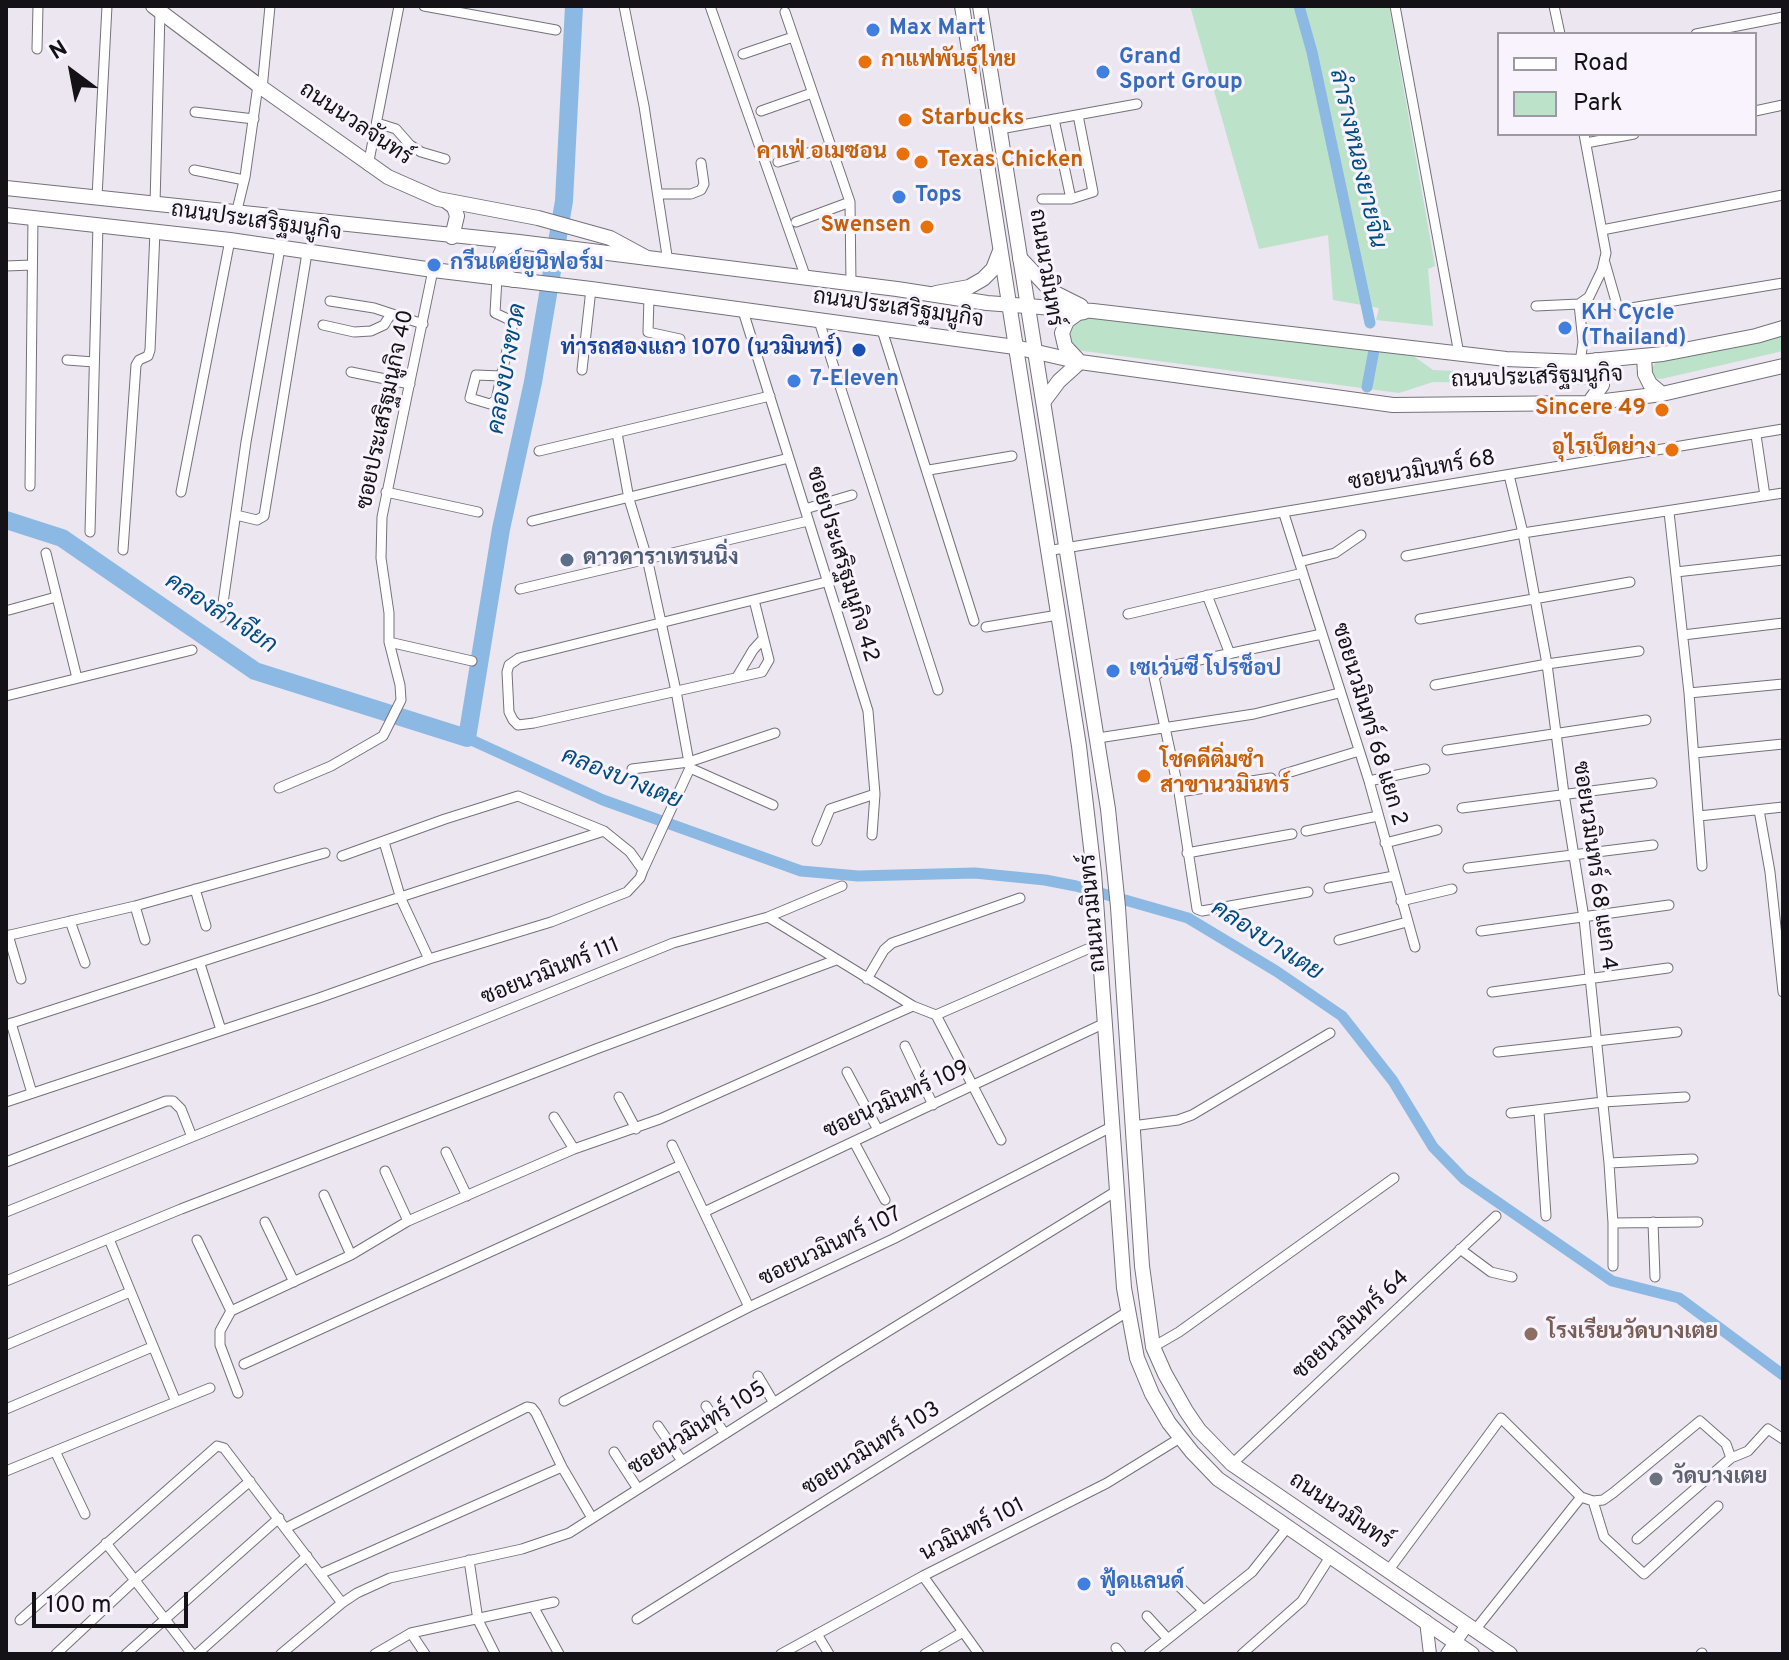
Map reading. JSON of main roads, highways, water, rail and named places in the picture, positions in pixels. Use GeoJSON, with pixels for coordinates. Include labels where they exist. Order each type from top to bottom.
{"type":"FeatureCollection","features":[{"type":"Feature","properties":{"kind":"main road","name":"ถนนนวมินทร์"},"geometry":{"type":"LineString","coordinates":[[962,6],[1079,746],[1094,873],[1127,1312],[1137,1358],[1161,1409],[1180,1438],[1218,1479],[1426,1621],[1451,1648],[1472,1654]]}},
{"type":"Feature","properties":{"kind":"main road","name":"ถนนนวมินทร์"},"geometry":{"type":"LineString","coordinates":[[980,6],[1026,307],[1098,738],[1118,907],[1145,1297],[1153,1347],[1186,1411],[1199,1430],[1232,1464],[1510,1654]]}},
{"type":"Feature","properties":{"kind":"main road","name":"ถนนนวลจันทร์"},"geometry":{"type":"LineString","coordinates":[[158,8],[368,166],[412,189],[446,201],[538,218],[589,232],[630,247],[649,259]]}},
{"type":"Feature","properties":{"kind":"main road","name":"ถนนประเสริฐมนูกิจ"},"geometry":{"type":"LineString","coordinates":[[6,188],[541,244],[1008,305],[1093,311],[1535,361],[1580,362],[1644,356],[1756,336],[1783,328]]}},
{"type":"Feature","properties":{"kind":"main road"},"geometry":{"type":"LineString","coordinates":[[97,197],[98,224]]}},
{"type":"Feature","properties":{"kind":"main road"},"geometry":{"type":"LineString","coordinates":[[446,201],[454,207],[457,216],[452,237]]}},
{"type":"Feature","properties":{"kind":"main road","name":"ถนนประเสริฐมนูกิจ"},"geometry":{"type":"LineString","coordinates":[[6,215],[230,240],[307,253],[585,288],[1015,347],[1080,362],[1393,405],[1589,403],[1662,394],[1783,366]]}},
{"type":"Feature","properties":{"kind":"main road"},"geometry":{"type":"LineString","coordinates":[[519,242],[503,249],[498,260],[505,276],[524,281]]}},
{"type":"Feature","properties":{"kind":"main road"},"geometry":{"type":"LineString","coordinates":[[932,294],[969,287],[983,279],[993,269],[1000,250]]}},
{"type":"Feature","properties":{"kind":"main road"},"geometry":{"type":"LineString","coordinates":[[1020,258],[1051,291],[1093,311]]}},
{"type":"Feature","properties":{"kind":"main road"},"geometry":{"type":"LineString","coordinates":[[1044,401],[1059,381],[1080,362],[1065,346],[1062,333],[1067,321],[1078,313],[1093,311]]}},
{"type":"Feature","properties":{"kind":"main road"},"geometry":{"type":"LineString","coordinates":[[1644,356],[1645,374],[1650,384],[1662,394]]}},
{"type":"Feature","properties":{"kind":"main road"},"geometry":{"type":"LineString","coordinates":[[1589,403],[1602,385],[1596,360]]}},
{"type":"Feature","properties":{"kind":"waterway","name":"คลองบางขวด"},"geometry":{"type":"LineString","coordinates":[[6,520],[62,538],[255,671],[467,738],[501,529],[533,382],[564,201],[574,6]]}},
{"type":"Feature","properties":{"kind":"waterway","name":"ลำรางหนองยายจีน"},"geometry":{"type":"LineString","coordinates":[[1299,6],[1312,52],[1370,323]]}},
{"type":"Feature","properties":{"kind":"waterway","name":"ลำรางหนองยายจีน"},"geometry":{"type":"LineString","coordinates":[[1367,387],[1374,350]]}},
{"type":"Feature","properties":{"kind":"waterway","name":"คลองบางเตย"},"geometry":{"type":"LineString","coordinates":[[467,738],[603,800],[801,871],[858,876],[975,873],[1045,880],[1188,918],[1276,971],[1342,1016],[1393,1081],[1433,1147],[1464,1179],[1612,1281],[1679,1298],[1783,1375]]}},
{"type":"Feature","properties":{"kind":"place","name":"Max Mart"},"geometry":{"type":"Point","coordinates":[873,30]}},
{"type":"Feature","properties":{"kind":"place","name":"กาแฟพันธุ์ไทย"},"geometry":{"type":"Point","coordinates":[865,62]}},
{"type":"Feature","properties":{"kind":"place","name":"Grand Sport Group"},"geometry":{"type":"Point","coordinates":[1103,72]}},
{"type":"Feature","properties":{"kind":"place","name":"Starbucks"},"geometry":{"type":"Point","coordinates":[905,120]}},
{"type":"Feature","properties":{"kind":"place","name":"คาเฟ่ อเมซอน"},"geometry":{"type":"Point","coordinates":[903,154]}},
{"type":"Feature","properties":{"kind":"place","name":"Texas Chicken"},"geometry":{"type":"Point","coordinates":[921,162]}},
{"type":"Feature","properties":{"kind":"place","name":"Tops"},"geometry":{"type":"Point","coordinates":[899,197]}},
{"type":"Feature","properties":{"kind":"place","name":"Swensen"},"geometry":{"type":"Point","coordinates":[927,227]}},
{"type":"Feature","properties":{"kind":"place","name":"กรีนเดย์ยูนิฟอร์ม"},"geometry":{"type":"Point","coordinates":[434,265]}},
{"type":"Feature","properties":{"kind":"place","name":"KH Cycle (Thailand)"},"geometry":{"type":"Point","coordinates":[1565,328]}},
{"type":"Feature","properties":{"kind":"place","name":"ท่ารถสองแถว 1070 (นวมินทร์)"},"geometry":{"type":"Point","coordinates":[859,350]}},
{"type":"Feature","properties":{"kind":"place","name":"7-Eleven"},"geometry":{"type":"Point","coordinates":[794,381]}},
{"type":"Feature","properties":{"kind":"place","name":"Sincere 49"},"geometry":{"type":"Point","coordinates":[1662,410]}},
{"type":"Feature","properties":{"kind":"place","name":"อุไรเป็ดย่าง"},"geometry":{"type":"Point","coordinates":[1672,450]}},
{"type":"Feature","properties":{"kind":"place","name":"ดาวดาราเทรนนิ่ง"},"geometry":{"type":"Point","coordinates":[567,560]}},
{"type":"Feature","properties":{"kind":"place","name":"เซเว่นซี โปรช็อป"},"geometry":{"type":"Point","coordinates":[1113,671]}},
{"type":"Feature","properties":{"kind":"place","name":"โชคดีติ่มซำ สาขานวมินทร์"},"geometry":{"type":"Point","coordinates":[1144,776]}},
{"type":"Feature","properties":{"kind":"place","name":"โรงเรียนวัดบางเตย"},"geometry":{"type":"Point","coordinates":[1531,1334]}},
{"type":"Feature","properties":{"kind":"place","name":"วัดบางเตย"},"geometry":{"type":"Point","coordinates":[1656,1479]}},
{"type":"Feature","properties":{"kind":"place","name":"ฟู้ดแลนด์"},"geometry":{"type":"Point","coordinates":[1084,1584]}},
{"type":"Feature","properties":{"kind":"water label","name":"คลองลำเจียก"},"geometry":{"type":"Point","coordinates":[220,615]}}]}
